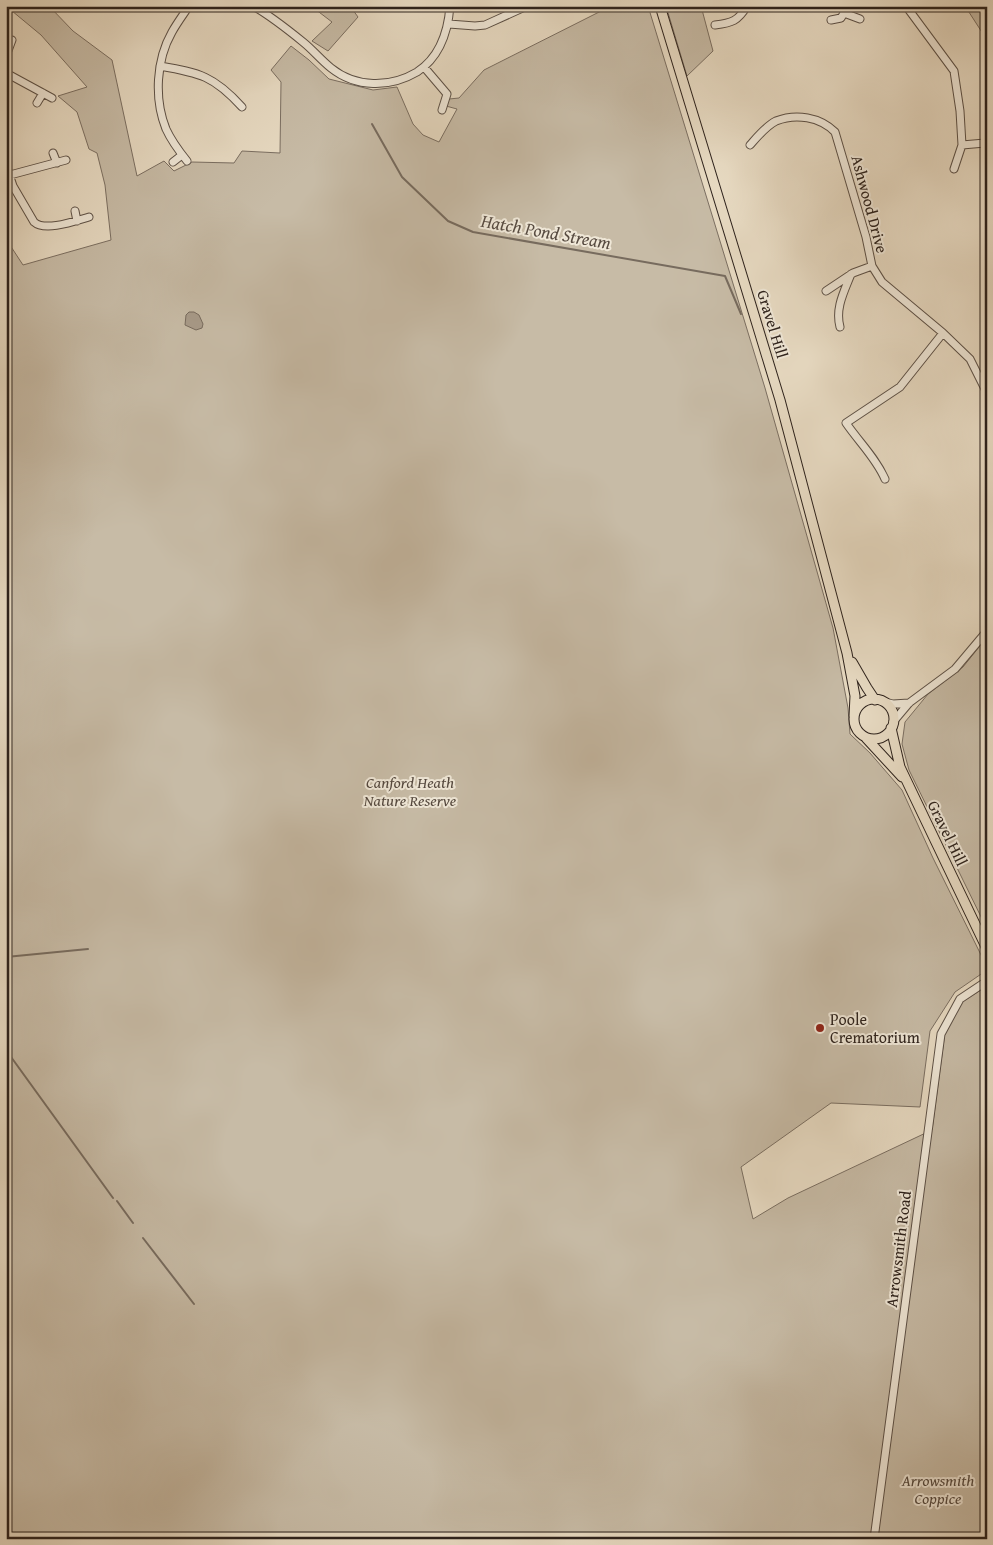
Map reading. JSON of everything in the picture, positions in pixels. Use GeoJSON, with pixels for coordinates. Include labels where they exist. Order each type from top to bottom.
{"type":"FeatureCollection","features":[{"type":"Feature","properties":{"kind":"main road","name":"Gravel Hill"},"geometry":{"type":"LineString","coordinates":[[660,6],[780,400],[847,652],[855,696],[854,716]]}},
{"type":"Feature","properties":{"kind":"main road","name":"Gravel Hill"},"geometry":{"type":"LineString","coordinates":[[847,652],[858,674],[878,700]]}},
{"type":"Feature","properties":{"kind":"main road"},"geometry":{"type":"LineString","coordinates":[[878,700],[891,709],[892,725],[883,737],[866,738],[856,729],[854,716],[859,706],[864,702],[878,700]]}},
{"type":"Feature","properties":{"kind":"main road","name":"Gravel Hill"},"geometry":{"type":"LineString","coordinates":[[892,725],[900,768],[987,949]]}},
{"type":"Feature","properties":{"kind":"main road","name":"Gravel Hill"},"geometry":{"type":"LineString","coordinates":[[866,738],[907,783]]}},
{"type":"Feature","properties":{"kind":"street"},"geometry":{"type":"LineString","coordinates":[[173,162],[185,158],[169,133],[161,113],[158,84],[160,66],[172,32],[188,6]]}},
{"type":"Feature","properties":{"kind":"street"},"geometry":{"type":"LineString","coordinates":[[253,6],[295,36],[330,68],[342,76],[365,82],[387,84],[410,76],[424,67],[439,50],[449,24],[450,6]]}},
{"type":"Feature","properties":{"kind":"street"},"geometry":{"type":"LineString","coordinates":[[449,24],[484,25],[527,6]]}},
{"type":"Feature","properties":{"kind":"street"},"geometry":{"type":"LineString","coordinates":[[715,24],[729,24],[740,17],[747,6]]}},
{"type":"Feature","properties":{"kind":"street"},"geometry":{"type":"LineString","coordinates":[[906,6],[954,71],[960,111],[962,145],[954,170]]}},
{"type":"Feature","properties":{"kind":"street"},"geometry":{"type":"LineString","coordinates":[[831,20],[841,18],[844,10],[860,19]]}},
{"type":"Feature","properties":{"kind":"street"},"geometry":{"type":"LineString","coordinates":[[6,56],[12,40]]}},
{"type":"Feature","properties":{"kind":"street"},"geometry":{"type":"LineString","coordinates":[[160,66],[191,71],[215,81],[242,107]]}},
{"type":"Feature","properties":{"kind":"street"},"geometry":{"type":"LineString","coordinates":[[424,67],[447,94],[442,110]]}},
{"type":"Feature","properties":{"kind":"street"},"geometry":{"type":"LineString","coordinates":[[6,73],[52,98]]}},
{"type":"Feature","properties":{"kind":"street"},"geometry":{"type":"LineString","coordinates":[[37,103],[43,94]]}},
{"type":"Feature","properties":{"kind":"street","name":"Ashwood Drive"},"geometry":{"type":"LineString","coordinates":[[750,145],[763,131],[777,121],[790,118],[818,119],[835,132],[866,237],[872,266],[882,282],[943,333],[970,360],[987,393]]}},
{"type":"Feature","properties":{"kind":"street"},"geometry":{"type":"LineString","coordinates":[[962,145],[985,143]]}},
{"type":"Feature","properties":{"kind":"street"},"geometry":{"type":"LineString","coordinates":[[53,153],[57,163]]}},
{"type":"Feature","properties":{"kind":"street"},"geometry":{"type":"LineString","coordinates":[[10,175],[66,160]]}},
{"type":"Feature","properties":{"kind":"street"},"geometry":{"type":"LineString","coordinates":[[6,165],[13,186],[37,225],[46,227],[89,217]]}},
{"type":"Feature","properties":{"kind":"street"},"geometry":{"type":"LineString","coordinates":[[75,211],[77,220]]}},
{"type":"Feature","properties":{"kind":"street","name":"Ashwood Drive"},"geometry":{"type":"LineString","coordinates":[[826,291],[850,274],[872,266]]}},
{"type":"Feature","properties":{"kind":"street"},"geometry":{"type":"LineString","coordinates":[[840,327],[838,318],[840,304],[850,274]]}},
{"type":"Feature","properties":{"kind":"street"},"geometry":{"type":"LineString","coordinates":[[886,479],[880,467],[846,422],[900,386],[943,333]]}},
{"type":"Feature","properties":{"kind":"street"},"geometry":{"type":"LineString","coordinates":[[892,725],[910,703],[955,669],[987,631]]}},
{"type":"Feature","properties":{"kind":"street"},"geometry":{"type":"LineString","coordinates":[[878,700],[893,704],[910,703]]}},
{"type":"Feature","properties":{"kind":"street","name":"Arrowsmith Road"},"geometry":{"type":"LineString","coordinates":[[874,1539],[941,1034],[960,999],[987,981]]}},
{"type":"Feature","properties":{"kind":"green space","name":"Canford Heath Nature Reserve"},"geometry":{"type":"Polygon","coordinates":[[[6,6],[49,6],[73,31],[112,60],[137,176],[164,161],[174,171],[192,162],[234,163],[242,151],[280,153],[281,82],[271,70],[291,46],[329,79],[373,90],[397,87],[413,124],[423,135],[439,142],[457,109],[446,106],[449,99],[459,98],[484,70],[611,6],[648,6],[765,388],[833,628],[848,708],[850,734],[870,753],[902,790],[987,967],[987,970],[955,992],[930,1031],[920,1107],[831,1103],[741,1167],[753,1219],[788,1198],[932,1130],[945,1032],[962,1002],[987,986],[987,1539],[6,1539],[6,239],[23,265],[111,240],[105,185],[97,153],[89,149],[77,112],[58,96],[87,87],[41,35],[6,6]]]}},
{"type":"Feature","properties":{"kind":"green space"},"geometry":{"type":"Polygon","coordinates":[[[311,6],[350,6],[358,17],[328,51],[312,41],[332,22],[311,6]]]}},
{"type":"Feature","properties":{"kind":"green space"},"geometry":{"type":"Polygon","coordinates":[[[666,6],[701,6],[713,51],[687,76],[666,6]]]}},
{"type":"Feature","properties":{"kind":"green space"},"geometry":{"type":"Polygon","coordinates":[[[965,6],[987,6],[987,40],[965,6]]]}},
{"type":"Feature","properties":{"kind":"green space"},"geometry":{"type":"Polygon","coordinates":[[[987,637],[987,929],[909,770],[902,744],[905,722],[928,694],[963,667],[987,637]]]}},
{"type":"Feature","properties":{"kind":"shaded area"},"geometry":{"type":"Polygon","coordinates":[[[189,312],[199,315],[203,324],[202,328],[196,330],[185,325],[186,315],[189,312]]]}},
{"type":"Feature","properties":{"kind":"waterway","name":"Hatch Pond Stream"},"geometry":{"type":"LineString","coordinates":[[372,124],[402,177],[448,221],[473,232],[725,276],[741,314]]}},
{"type":"Feature","properties":{"kind":"waterway"},"geometry":{"type":"LineString","coordinates":[[6,957],[88,949]]}},
{"type":"Feature","properties":{"kind":"waterway"},"geometry":{"type":"LineString","coordinates":[[6,1050],[113,1198]]}},
{"type":"Feature","properties":{"kind":"waterway"},"geometry":{"type":"LineString","coordinates":[[117,1201],[133,1223]]}},
{"type":"Feature","properties":{"kind":"waterway"},"geometry":{"type":"LineString","coordinates":[[143,1238],[194,1304]]}},
{"type":"Feature","properties":{"kind":"place","name":"Poole Crematorium"},"geometry":{"type":"Point","coordinates":[820,1028]}},
{"type":"Feature","properties":{"kind":"park label","name":"Arrowsmith Coppice"},"geometry":{"type":"Point","coordinates":[938,1489]}}]}
